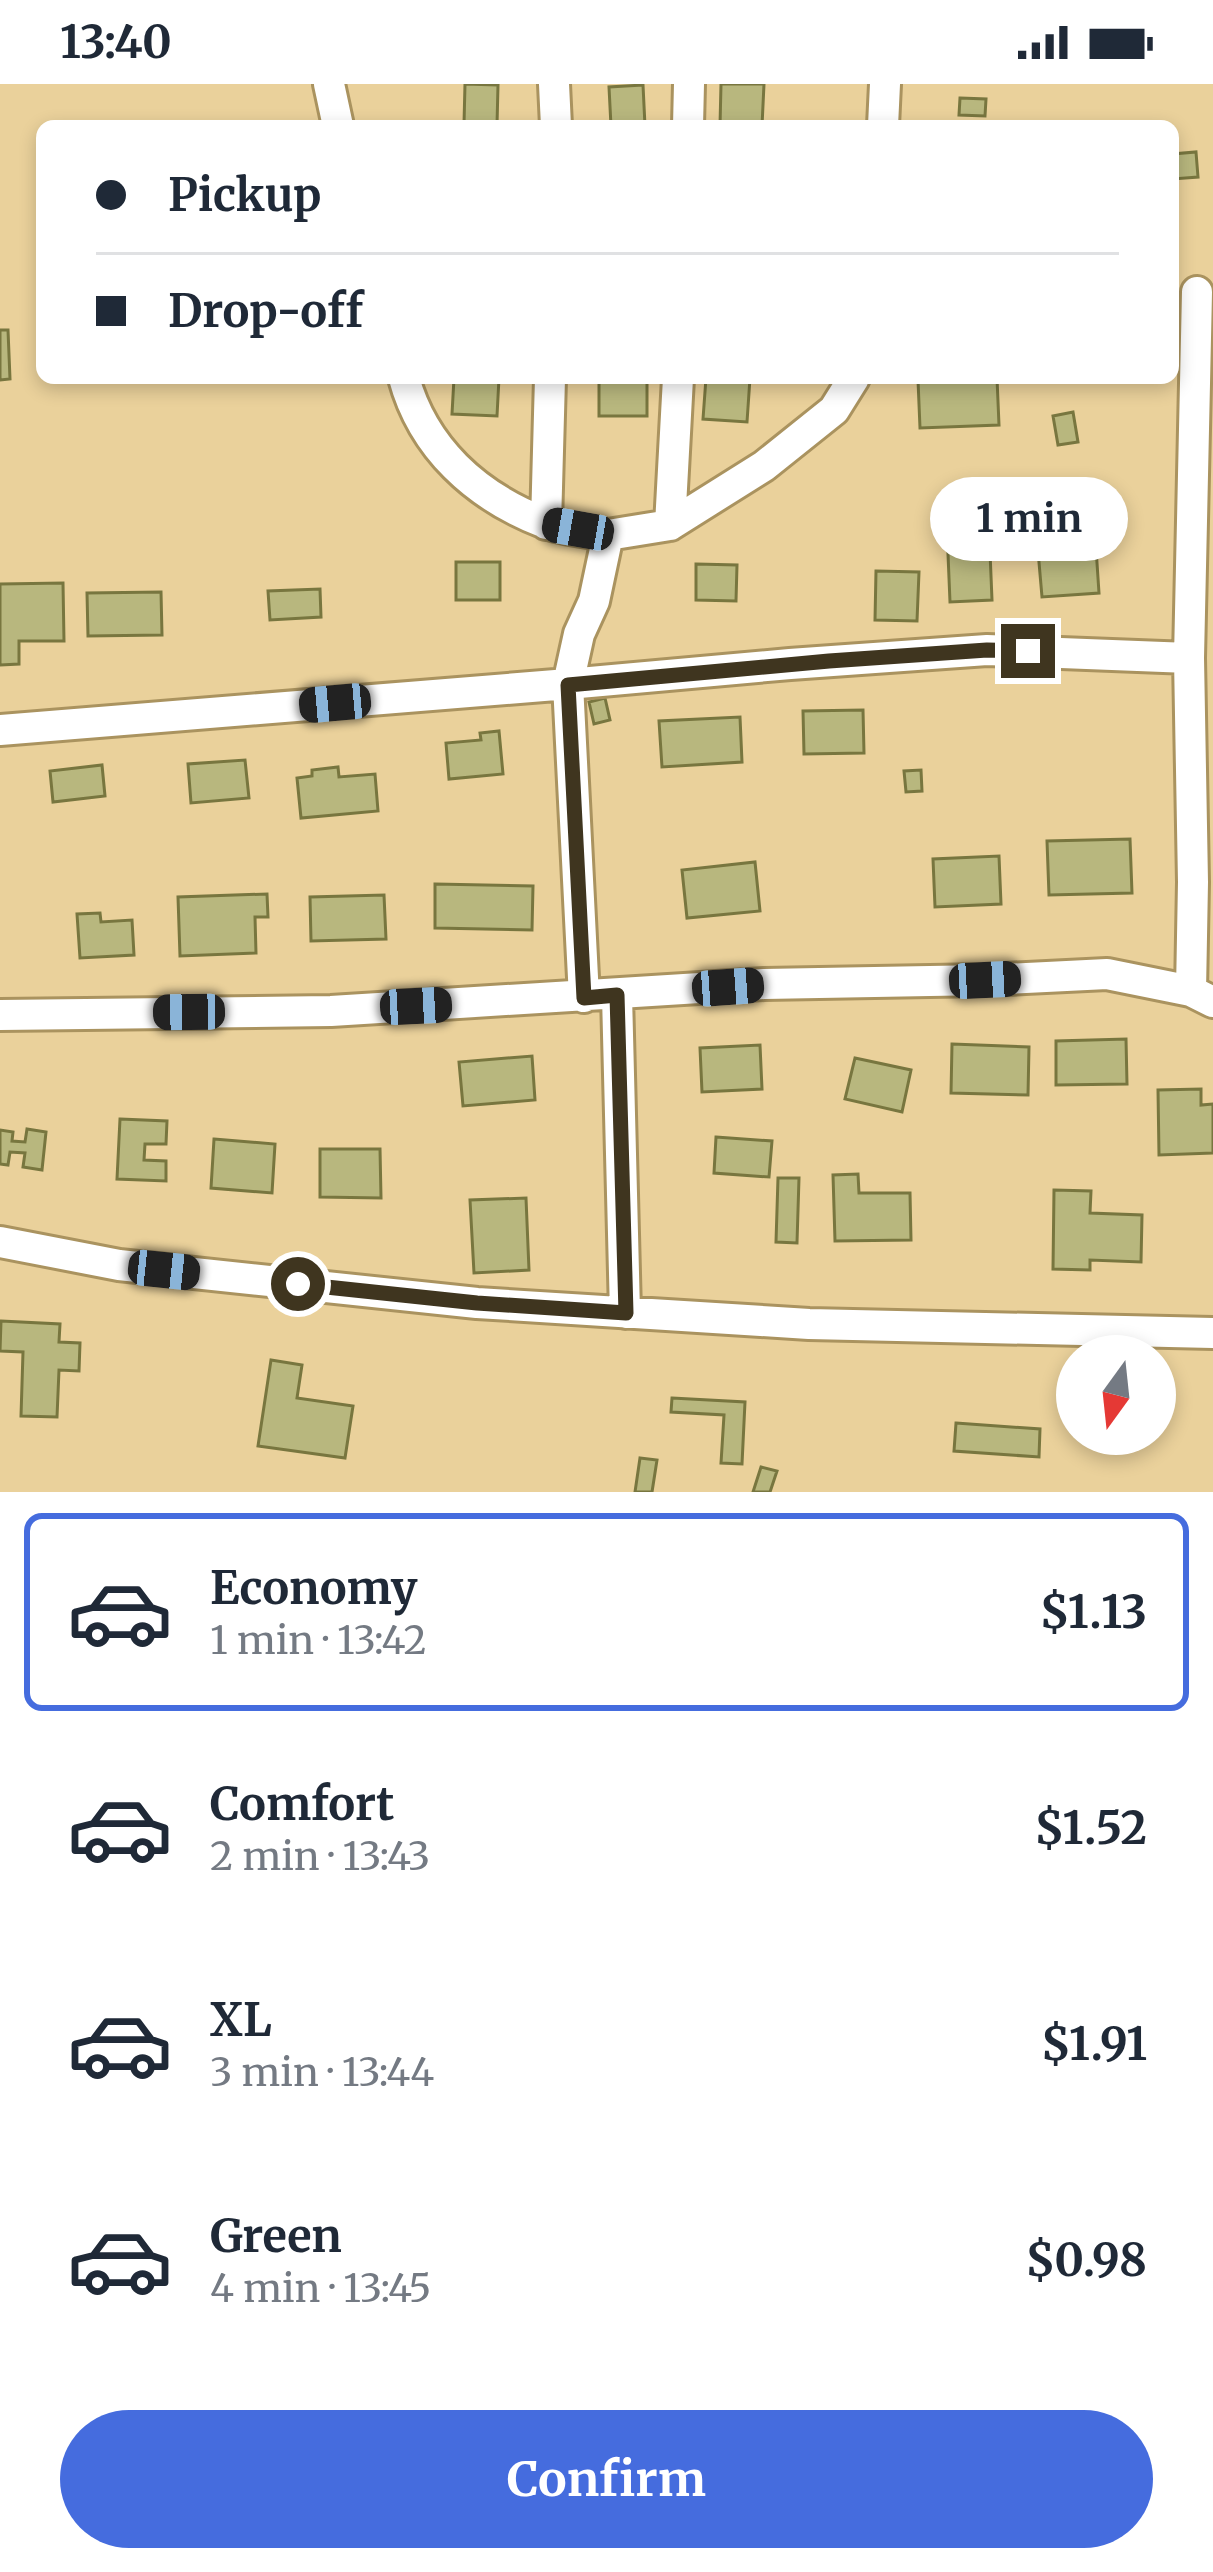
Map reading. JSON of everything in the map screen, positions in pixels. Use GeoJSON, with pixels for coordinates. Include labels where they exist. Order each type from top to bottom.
{"type":"FeatureCollection","features":[{"type":"Feature","properties":{"kind":"street"},"geometry":{"type":"LineString","coordinates":[[329,84],[337,120]]}},
{"type":"Feature","properties":{"kind":"street"},"geometry":{"type":"LineString","coordinates":[[554,84],[556,120]]}},
{"type":"Feature","properties":{"kind":"street"},"geometry":{"type":"LineString","coordinates":[[688,120],[689,84]]}},
{"type":"Feature","properties":{"kind":"street"},"geometry":{"type":"LineString","coordinates":[[883,120],[885,84]]}},
{"type":"Feature","properties":{"kind":"street"},"geometry":{"type":"LineString","coordinates":[[0,1015],[332,1011],[764,984],[1107,974],[1202,997],[1193,882],[1197,675],[1194,292]]}},
{"type":"Feature","properties":{"kind":"street"},"geometry":{"type":"LineString","coordinates":[[406,384],[411,403],[447,461],[492,497],[546,524],[608,535],[670,525],[764,466],[834,410],[850,384]]}},
{"type":"Feature","properties":{"kind":"street"},"geometry":{"type":"LineString","coordinates":[[546,524],[550,384]]}},
{"type":"Feature","properties":{"kind":"street"},"geometry":{"type":"LineString","coordinates":[[670,525],[678,384]]}},
{"type":"Feature","properties":{"kind":"street"},"geometry":{"type":"LineString","coordinates":[[584,998],[568,685],[608,535]]}},
{"type":"Feature","properties":{"kind":"street"},"geometry":{"type":"LineString","coordinates":[[0,730],[987,650],[1197,675]]}},
{"type":"Feature","properties":{"kind":"street"},"geometry":{"type":"LineString","coordinates":[[617,995],[626,1313]]}},
{"type":"Feature","properties":{"kind":"street"},"geometry":{"type":"LineString","coordinates":[[0,1242],[119,1265],[477,1303],[809,1324],[1213,1334]]}},
{"type":"Feature","properties":{"kind":"building"},"geometry":{"type":"Polygon","coordinates":[[[465,84],[498,85],[497,120],[464,120],[465,84]]]}},
{"type":"Feature","properties":{"kind":"building"},"geometry":{"type":"Polygon","coordinates":[[[721,84],[764,84],[762,120],[720,120],[721,84]]]}},
{"type":"Feature","properties":{"kind":"building"},"geometry":{"type":"Polygon","coordinates":[[[643,85],[645,120],[611,120],[609,87],[643,85]]]}},
{"type":"Feature","properties":{"kind":"building"},"geometry":{"type":"Polygon","coordinates":[[[960,98],[986,99],[985,116],[959,115],[960,98]]]}},
{"type":"Feature","properties":{"kind":"building"},"geometry":{"type":"Polygon","coordinates":[[[1196,152],[1198,177],[1179,179],[1179,153],[1196,152]]]}},
{"type":"Feature","properties":{"kind":"building"},"geometry":{"type":"Polygon","coordinates":[[[0,330],[8,330],[10,379],[0,380],[0,330]]]}},
{"type":"Feature","properties":{"kind":"building"},"geometry":{"type":"Polygon","coordinates":[[[454,384],[499,384],[497,416],[452,414],[454,384]]]}},
{"type":"Feature","properties":{"kind":"building"},"geometry":{"type":"Polygon","coordinates":[[[599,384],[647,384],[647,416],[599,416],[599,384]]]}},
{"type":"Feature","properties":{"kind":"building"},"geometry":{"type":"Polygon","coordinates":[[[706,384],[750,384],[747,422],[703,419],[706,384]]]}},
{"type":"Feature","properties":{"kind":"building"},"geometry":{"type":"Polygon","coordinates":[[[918,384],[997,384],[999,425],[920,428],[918,384]]]}},
{"type":"Feature","properties":{"kind":"building"},"geometry":{"type":"Polygon","coordinates":[[[1073,412],[1078,442],[1058,445],[1053,416],[1073,412]]]}},
{"type":"Feature","properties":{"kind":"building"},"geometry":{"type":"Polygon","coordinates":[[[989,528],[992,600],[950,602],[947,530],[989,528]]]}},
{"type":"Feature","properties":{"kind":"building"},"geometry":{"type":"Polygon","coordinates":[[[1096,548],[1099,593],[1042,597],[1038,551],[1096,548]]]}},
{"type":"Feature","properties":{"kind":"building"},"geometry":{"type":"Polygon","coordinates":[[[456,562],[500,562],[500,600],[456,600],[456,562]]]}},
{"type":"Feature","properties":{"kind":"building"},"geometry":{"type":"Polygon","coordinates":[[[696,564],[737,565],[736,601],[696,600],[696,564]]]}},
{"type":"Feature","properties":{"kind":"building"},"geometry":{"type":"Polygon","coordinates":[[[876,571],[919,572],[917,621],[875,620],[876,571]]]}},
{"type":"Feature","properties":{"kind":"building"},"geometry":{"type":"Polygon","coordinates":[[[63,583],[64,641],[19,641],[19,664],[0,665],[0,584],[63,583]]]}},
{"type":"Feature","properties":{"kind":"building"},"geometry":{"type":"Polygon","coordinates":[[[320,589],[321,617],[270,620],[268,591],[320,589]]]}},
{"type":"Feature","properties":{"kind":"building"},"geometry":{"type":"Polygon","coordinates":[[[161,592],[162,635],[88,636],[87,593],[161,592]]]}},
{"type":"Feature","properties":{"kind":"building"},"geometry":{"type":"Polygon","coordinates":[[[605,698],[610,720],[594,724],[589,702],[605,698]]]}},
{"type":"Feature","properties":{"kind":"building"},"geometry":{"type":"Polygon","coordinates":[[[863,710],[864,753],[804,754],[803,711],[863,710]]]}},
{"type":"Feature","properties":{"kind":"building"},"geometry":{"type":"Polygon","coordinates":[[[740,717],[742,762],[662,767],[659,721],[740,717]]]}},
{"type":"Feature","properties":{"kind":"building"},"geometry":{"type":"Polygon","coordinates":[[[499,731],[503,774],[449,779],[446,743],[481,740],[480,733],[499,731]]]}},
{"type":"Feature","properties":{"kind":"building"},"geometry":{"type":"Polygon","coordinates":[[[245,760],[249,798],[191,803],[188,764],[245,760]]]}},
{"type":"Feature","properties":{"kind":"building"},"geometry":{"type":"Polygon","coordinates":[[[102,765],[105,796],[53,802],[50,771],[102,765]]]}},
{"type":"Feature","properties":{"kind":"building"},"geometry":{"type":"Polygon","coordinates":[[[338,767],[339,777],[375,774],[378,811],[301,818],[297,778],[312,776],[312,770],[338,767]]]}},
{"type":"Feature","properties":{"kind":"building"},"geometry":{"type":"Polygon","coordinates":[[[921,770],[922,791],[906,792],[904,771],[921,770]]]}},
{"type":"Feature","properties":{"kind":"building"},"geometry":{"type":"Polygon","coordinates":[[[1130,839],[1132,893],[1049,895],[1047,841],[1130,839]]]}},
{"type":"Feature","properties":{"kind":"building"},"geometry":{"type":"Polygon","coordinates":[[[999,856],[1001,904],[935,907],[933,859],[999,856]]]}},
{"type":"Feature","properties":{"kind":"building"},"geometry":{"type":"Polygon","coordinates":[[[755,862],[760,911],[687,918],[682,870],[755,862]]]}},
{"type":"Feature","properties":{"kind":"building"},"geometry":{"type":"Polygon","coordinates":[[[435,884],[533,886],[532,930],[435,928],[435,884]]]}},
{"type":"Feature","properties":{"kind":"building"},"geometry":{"type":"Polygon","coordinates":[[[267,894],[268,917],[255,917],[256,953],[180,956],[178,897],[267,894]]]}},
{"type":"Feature","properties":{"kind":"building"},"geometry":{"type":"Polygon","coordinates":[[[384,895],[386,939],[311,941],[310,897],[384,895]]]}},
{"type":"Feature","properties":{"kind":"building"},"geometry":{"type":"Polygon","coordinates":[[[100,913],[101,922],[132,920],[134,955],[80,958],[77,914],[100,913]]]}},
{"type":"Feature","properties":{"kind":"building"},"geometry":{"type":"Polygon","coordinates":[[[1126,1039],[1127,1084],[1056,1085],[1056,1041],[1126,1039]]]}},
{"type":"Feature","properties":{"kind":"building"},"geometry":{"type":"Polygon","coordinates":[[[952,1044],[1029,1047],[1028,1095],[951,1093],[952,1044]]]}},
{"type":"Feature","properties":{"kind":"building"},"geometry":{"type":"Polygon","coordinates":[[[760,1045],[762,1089],[702,1092],[700,1048],[760,1045]]]}},
{"type":"Feature","properties":{"kind":"building"},"geometry":{"type":"Polygon","coordinates":[[[532,1056],[535,1100],[463,1106],[459,1062],[532,1056]]]}},
{"type":"Feature","properties":{"kind":"building"},"geometry":{"type":"Polygon","coordinates":[[[855,1058],[911,1070],[902,1112],[845,1099],[855,1058]]]}},
{"type":"Feature","properties":{"kind":"building"},"geometry":{"type":"Polygon","coordinates":[[[1201,1089],[1201,1105],[1213,1104],[1213,1153],[1159,1155],[1158,1090],[1201,1089]]]}},
{"type":"Feature","properties":{"kind":"building"},"geometry":{"type":"Polygon","coordinates":[[[120,1119],[167,1121],[166,1144],[145,1144],[144,1160],[166,1161],[166,1181],[117,1179],[120,1119]]]}},
{"type":"Feature","properties":{"kind":"building"},"geometry":{"type":"Polygon","coordinates":[[[27,1129],[46,1132],[42,1170],[23,1167],[25,1153],[10,1152],[8,1165],[0,1164],[0,1130],[13,1132],[12,1141],[25,1142],[27,1129]]]}},
{"type":"Feature","properties":{"kind":"building"},"geometry":{"type":"Polygon","coordinates":[[[716,1137],[772,1141],[769,1177],[714,1173],[716,1137]]]}},
{"type":"Feature","properties":{"kind":"building"},"geometry":{"type":"Polygon","coordinates":[[[214,1139],[275,1144],[272,1193],[211,1188],[214,1139]]]}},
{"type":"Feature","properties":{"kind":"building"},"geometry":{"type":"Polygon","coordinates":[[[320,1149],[380,1149],[381,1198],[320,1197],[320,1149]]]}},
{"type":"Feature","properties":{"kind":"building"},"geometry":{"type":"Polygon","coordinates":[[[858,1174],[859,1193],[910,1193],[911,1240],[835,1241],[833,1175],[858,1174]]]}},
{"type":"Feature","properties":{"kind":"building"},"geometry":{"type":"Polygon","coordinates":[[[778,1178],[799,1178],[797,1243],[776,1242],[778,1178]]]}},
{"type":"Feature","properties":{"kind":"building"},"geometry":{"type":"Polygon","coordinates":[[[1054,1190],[1091,1191],[1090,1213],[1142,1215],[1141,1262],[1090,1260],[1090,1270],[1053,1269],[1054,1190]]]}},
{"type":"Feature","properties":{"kind":"building"},"geometry":{"type":"Polygon","coordinates":[[[526,1198],[529,1270],[474,1273],[470,1200],[526,1198]]]}},
{"type":"Feature","properties":{"kind":"building"},"geometry":{"type":"Polygon","coordinates":[[[1,1321],[60,1324],[59,1342],[80,1343],[79,1371],[59,1370],[57,1417],[21,1416],[23,1352],[0,1351],[1,1321]]]}},
{"type":"Feature","properties":{"kind":"building"},"geometry":{"type":"Polygon","coordinates":[[[271,1360],[302,1365],[297,1398],[353,1406],[345,1458],[258,1446],[271,1360]]]}},
{"type":"Feature","properties":{"kind":"building"},"geometry":{"type":"Polygon","coordinates":[[[672,1398],[745,1402],[742,1464],[721,1463],[724,1415],[671,1412],[672,1398]]]}},
{"type":"Feature","properties":{"kind":"building"},"geometry":{"type":"Polygon","coordinates":[[[956,1423],[1040,1429],[1039,1457],[954,1451],[956,1423]]]}},
{"type":"Feature","properties":{"kind":"building"},"geometry":{"type":"Polygon","coordinates":[[[640,1458],[657,1460],[652,1492],[635,1492],[640,1458]]]}},
{"type":"Feature","properties":{"kind":"building"},"geometry":{"type":"Polygon","coordinates":[[[761,1467],[777,1471],[770,1492],[753,1492],[761,1467]]]}},
{"type":"Feature","properties":{"kind":"route"},"geometry":{"type":"LineString","coordinates":[[298,1284],[626,1313],[617,995],[584,998],[568,685],[829,661],[1028,651]]}}]}
